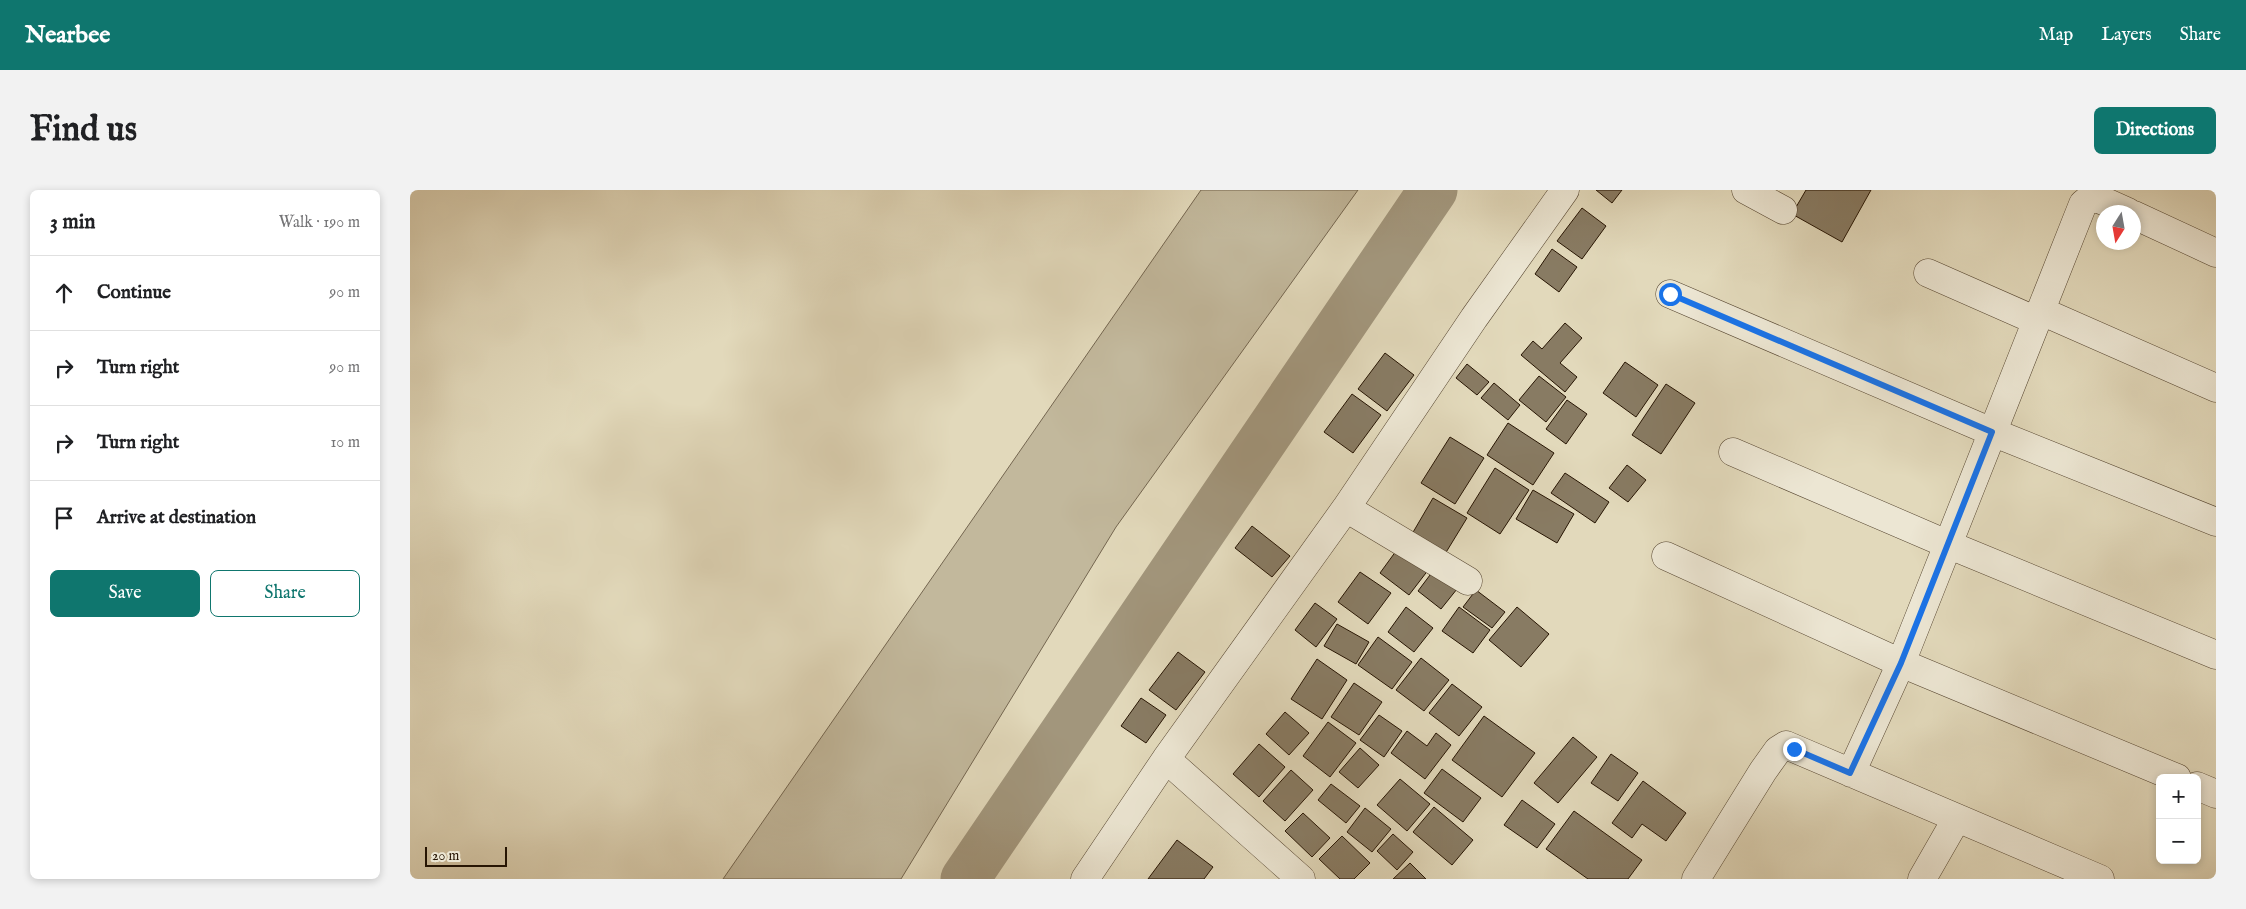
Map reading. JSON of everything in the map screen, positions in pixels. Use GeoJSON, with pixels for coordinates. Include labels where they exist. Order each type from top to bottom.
{"type":"FeatureCollection","features":[{"type":"Feature","properties":{"kind":"street"},"geometry":{"type":"LineString","coordinates":[[1085,879],[1358,516],[1474,318],[1565,190]]}},
{"type":"Feature","properties":{"kind":"street"},"geometry":{"type":"LineString","coordinates":[[1746,190],[1783,210]]}},
{"type":"Feature","properties":{"kind":"street"},"geometry":{"type":"LineString","coordinates":[[1850,773],[1901,663],[2083,204],[2085,194],[2112,205]]}},
{"type":"Feature","properties":{"kind":"street"},"geometry":{"type":"LineString","coordinates":[[2141,218],[2216,253]]}},
{"type":"Feature","properties":{"kind":"street"},"geometry":{"type":"LineString","coordinates":[[1928,273],[2216,388]]}},
{"type":"Feature","properties":{"kind":"street"},"geometry":{"type":"LineString","coordinates":[[1670,294],[1992,432],[2216,522]]}},
{"type":"Feature","properties":{"kind":"street"},"geometry":{"type":"LineString","coordinates":[[1733,452],[1947,544],[2216,655]]}},
{"type":"Feature","properties":{"kind":"street"},"geometry":{"type":"LineString","coordinates":[[1358,516],[1468,581]]}},
{"type":"Feature","properties":{"kind":"street"},"geometry":{"type":"LineString","coordinates":[[1666,556],[1901,663],[2167,774]]}},
{"type":"Feature","properties":{"kind":"street"},"geometry":{"type":"LineString","coordinates":[[1706,875],[1778,750],[1786,745],[1958,818],[2063,872],[2100,879]]}},
{"type":"Feature","properties":{"kind":"street"},"geometry":{"type":"LineString","coordinates":[[1172,764],[1301,879]]}},
{"type":"Feature","properties":{"kind":"street"},"geometry":{"type":"LineString","coordinates":[[2201,788],[2216,794]]}},
{"type":"Feature","properties":{"kind":"street"},"geometry":{"type":"LineString","coordinates":[[1922,879],[1958,818]]}},
{"type":"Feature","properties":{"kind":"shaded area"},"geometry":{"type":"Polygon","coordinates":[[[1201,190],[1358,190],[1116,527],[901,879],[723,879],[1201,190]]]}},
{"type":"Feature","properties":{"kind":"building"},"geometry":{"type":"Polygon","coordinates":[[[1596,190],[1622,190],[1612,203],[1596,190]]]}},
{"type":"Feature","properties":{"kind":"building"},"geometry":{"type":"Polygon","coordinates":[[[1806,190],[1871,190],[1842,242],[1792,214],[1806,190]]]}},
{"type":"Feature","properties":{"kind":"building"},"geometry":{"type":"Polygon","coordinates":[[[1582,208],[1606,226],[1582,259],[1557,241],[1582,208]]]}},
{"type":"Feature","properties":{"kind":"building"},"geometry":{"type":"Polygon","coordinates":[[[1552,249],[1577,267],[1559,292],[1535,274],[1552,249]]]}},
{"type":"Feature","properties":{"kind":"building"},"geometry":{"type":"Polygon","coordinates":[[[1565,323],[1582,338],[1560,363],[1577,377],[1565,392],[1521,355],[1533,341],[1542,349],[1565,323]]]}},
{"type":"Feature","properties":{"kind":"building"},"geometry":{"type":"Polygon","coordinates":[[[1385,353],[1414,375],[1387,411],[1358,389],[1385,353]]]}},
{"type":"Feature","properties":{"kind":"building"},"geometry":{"type":"Polygon","coordinates":[[[1625,362],[1658,385],[1636,417],[1603,393],[1625,362]]]}},
{"type":"Feature","properties":{"kind":"building"},"geometry":{"type":"Polygon","coordinates":[[[1467,364],[1489,382],[1477,395],[1456,378],[1467,364]]]}},
{"type":"Feature","properties":{"kind":"building"},"geometry":{"type":"Polygon","coordinates":[[[1539,376],[1566,397],[1546,422],[1519,400],[1539,376]]]}},
{"type":"Feature","properties":{"kind":"building"},"geometry":{"type":"Polygon","coordinates":[[[1494,383],[1520,405],[1508,420],[1481,398],[1494,383]]]}},
{"type":"Feature","properties":{"kind":"building"},"geometry":{"type":"Polygon","coordinates":[[[1666,384],[1695,403],[1661,454],[1632,435],[1666,384]]]}},
{"type":"Feature","properties":{"kind":"building"},"geometry":{"type":"Polygon","coordinates":[[[1352,394],[1381,415],[1353,453],[1324,432],[1352,394]]]}},
{"type":"Feature","properties":{"kind":"building"},"geometry":{"type":"Polygon","coordinates":[[[1567,400],[1587,414],[1566,444],[1546,429],[1567,400]]]}},
{"type":"Feature","properties":{"kind":"building"},"geometry":{"type":"Polygon","coordinates":[[[1508,423],[1554,453],[1533,485],[1487,455],[1508,423]]]}},
{"type":"Feature","properties":{"kind":"building"},"geometry":{"type":"Polygon","coordinates":[[[1450,437],[1484,458],[1455,504],[1421,483],[1450,437]]]}},
{"type":"Feature","properties":{"kind":"building"},"geometry":{"type":"Polygon","coordinates":[[[1627,465],[1646,480],[1628,502],[1609,488],[1627,465]]]}},
{"type":"Feature","properties":{"kind":"building"},"geometry":{"type":"Polygon","coordinates":[[[1495,468],[1529,490],[1500,534],[1467,513],[1495,468]]]}},
{"type":"Feature","properties":{"kind":"building"},"geometry":{"type":"Polygon","coordinates":[[[1565,473],[1609,502],[1595,523],[1551,493],[1565,473]]]}},
{"type":"Feature","properties":{"kind":"building"},"geometry":{"type":"Polygon","coordinates":[[[1533,490],[1574,514],[1557,543],[1516,519],[1533,490]]]}},
{"type":"Feature","properties":{"kind":"building"},"geometry":{"type":"Polygon","coordinates":[[[1433,498],[1467,518],[1445,554],[1412,534],[1433,498]]]}},
{"type":"Feature","properties":{"kind":"building"},"geometry":{"type":"Polygon","coordinates":[[[1252,526],[1290,556],[1272,577],[1235,548],[1252,526]]]}},
{"type":"Feature","properties":{"kind":"building"},"geometry":{"type":"Polygon","coordinates":[[[1399,547],[1429,569],[1409,595],[1380,573],[1399,547]]]}},
{"type":"Feature","properties":{"kind":"building"},"geometry":{"type":"Polygon","coordinates":[[[1433,571],[1457,589],[1441,609],[1418,591],[1433,571]]]}},
{"type":"Feature","properties":{"kind":"building"},"geometry":{"type":"Polygon","coordinates":[[[1360,572],[1391,593],[1368,624],[1338,602],[1360,572]]]}},
{"type":"Feature","properties":{"kind":"building"},"geometry":{"type":"Polygon","coordinates":[[[1476,590],[1505,612],[1492,628],[1463,607],[1476,590]]]}},
{"type":"Feature","properties":{"kind":"building"},"geometry":{"type":"Polygon","coordinates":[[[1315,603],[1337,619],[1316,647],[1295,630],[1315,603]]]}},
{"type":"Feature","properties":{"kind":"building"},"geometry":{"type":"Polygon","coordinates":[[[1406,607],[1433,628],[1414,652],[1388,632],[1406,607]]]}},
{"type":"Feature","properties":{"kind":"building"},"geometry":{"type":"Polygon","coordinates":[[[1459,607],[1490,630],[1473,653],[1442,631],[1459,607]]]}},
{"type":"Feature","properties":{"kind":"building"},"geometry":{"type":"Polygon","coordinates":[[[1517,607],[1549,634],[1521,667],[1489,640],[1517,607]]]}},
{"type":"Feature","properties":{"kind":"building"},"geometry":{"type":"Polygon","coordinates":[[[1337,624],[1369,642],[1356,664],[1324,646],[1337,624]]]}},
{"type":"Feature","properties":{"kind":"building"},"geometry":{"type":"Polygon","coordinates":[[[1378,637],[1412,662],[1392,689],[1358,665],[1378,637]]]}},
{"type":"Feature","properties":{"kind":"building"},"geometry":{"type":"Polygon","coordinates":[[[1178,652],[1205,672],[1176,710],[1149,690],[1178,652]]]}},
{"type":"Feature","properties":{"kind":"building"},"geometry":{"type":"Polygon","coordinates":[[[1421,658],[1449,680],[1424,711],[1396,690],[1421,658]]]}},
{"type":"Feature","properties":{"kind":"building"},"geometry":{"type":"Polygon","coordinates":[[[1317,659],[1347,680],[1322,719],[1291,699],[1317,659]]]}},
{"type":"Feature","properties":{"kind":"building"},"geometry":{"type":"Polygon","coordinates":[[[1354,683],[1382,702],[1359,735],[1331,717],[1354,683]]]}},
{"type":"Feature","properties":{"kind":"building"},"geometry":{"type":"Polygon","coordinates":[[[1452,684],[1482,707],[1459,736],[1429,713],[1452,684]]]}},
{"type":"Feature","properties":{"kind":"building"},"geometry":{"type":"Polygon","coordinates":[[[1141,698],[1166,715],[1146,743],[1121,726],[1141,698]]]}},
{"type":"Feature","properties":{"kind":"building"},"geometry":{"type":"Polygon","coordinates":[[[1285,712],[1309,733],[1289,755],[1266,734],[1285,712]]]}},
{"type":"Feature","properties":{"kind":"building"},"geometry":{"type":"Polygon","coordinates":[[[1379,715],[1402,731],[1384,757],[1360,740],[1379,715]]]}},
{"type":"Feature","properties":{"kind":"building"},"geometry":{"type":"Polygon","coordinates":[[[1484,716],[1535,753],[1502,797],[1452,760],[1484,716]]]}},
{"type":"Feature","properties":{"kind":"building"},"geometry":{"type":"Polygon","coordinates":[[[1328,722],[1356,743],[1330,777],[1303,756],[1328,722]]]}},
{"type":"Feature","properties":{"kind":"building"},"geometry":{"type":"Polygon","coordinates":[[[1407,731],[1427,746],[1436,733],[1451,745],[1425,779],[1391,753],[1407,731]]]}},
{"type":"Feature","properties":{"kind":"building"},"geometry":{"type":"Polygon","coordinates":[[[1573,737],[1597,757],[1558,803],[1534,783],[1573,737]]]}},
{"type":"Feature","properties":{"kind":"building"},"geometry":{"type":"Polygon","coordinates":[[[1259,744],[1285,767],[1259,797],[1233,774],[1259,744]]]}},
{"type":"Feature","properties":{"kind":"building"},"geometry":{"type":"Polygon","coordinates":[[[1360,748],[1379,765],[1358,788],[1339,772],[1360,748]]]}},
{"type":"Feature","properties":{"kind":"building"},"geometry":{"type":"Polygon","coordinates":[[[1611,754],[1638,773],[1618,801],[1591,783],[1611,754]]]}},
{"type":"Feature","properties":{"kind":"building"},"geometry":{"type":"Polygon","coordinates":[[[1442,769],[1481,798],[1463,822],[1424,793],[1442,769]]]}},
{"type":"Feature","properties":{"kind":"building"},"geometry":{"type":"Polygon","coordinates":[[[1291,770],[1313,790],[1285,821],[1263,801],[1291,770]]]}},
{"type":"Feature","properties":{"kind":"building"},"geometry":{"type":"Polygon","coordinates":[[[1400,779],[1430,804],[1407,831],[1377,805],[1400,779]]]}},
{"type":"Feature","properties":{"kind":"building"},"geometry":{"type":"Polygon","coordinates":[[[1643,781],[1686,813],[1666,841],[1642,824],[1632,838],[1612,823],[1643,781]]]}},
{"type":"Feature","properties":{"kind":"building"},"geometry":{"type":"Polygon","coordinates":[[[1331,784],[1360,806],[1346,823],[1318,800],[1331,784]]]}},
{"type":"Feature","properties":{"kind":"building"},"geometry":{"type":"Polygon","coordinates":[[[1522,800],[1555,824],[1537,848],[1504,825],[1522,800]]]}},
{"type":"Feature","properties":{"kind":"building"},"geometry":{"type":"Polygon","coordinates":[[[1434,807],[1473,840],[1452,865],[1413,832],[1434,807]]]}},
{"type":"Feature","properties":{"kind":"building"},"geometry":{"type":"Polygon","coordinates":[[[1365,808],[1391,829],[1372,852],[1347,832],[1365,808]]]}},
{"type":"Feature","properties":{"kind":"building"},"geometry":{"type":"Polygon","coordinates":[[[1574,811],[1642,860],[1628,879],[1588,879],[1546,849],[1574,811]]]}},
{"type":"Feature","properties":{"kind":"building"},"geometry":{"type":"Polygon","coordinates":[[[1303,813],[1330,838],[1312,857],[1285,831],[1303,813]]]}},
{"type":"Feature","properties":{"kind":"building"},"geometry":{"type":"Polygon","coordinates":[[[1393,834],[1413,852],[1397,870],[1377,851],[1393,834]]]}},
{"type":"Feature","properties":{"kind":"building"},"geometry":{"type":"Polygon","coordinates":[[[1342,836],[1370,863],[1354,879],[1340,879],[1319,859],[1342,836]]]}},
{"type":"Feature","properties":{"kind":"building"},"geometry":{"type":"Polygon","coordinates":[[[1177,840],[1213,867],[1204,879],[1148,879],[1177,840]]]}},
{"type":"Feature","properties":{"kind":"building"},"geometry":{"type":"Polygon","coordinates":[[[1410,863],[1426,879],[1393,879],[1410,863]]]}},
{"type":"Feature","properties":{"kind":"waterway"},"geometry":{"type":"LineString","coordinates":[[965,879],[1433,190]]}},
{"type":"Feature","properties":{"kind":"route"},"geometry":{"type":"LineString","coordinates":[[1670,294],[1992,432],[1901,663],[1850,773],[1794,749]]}}]}
